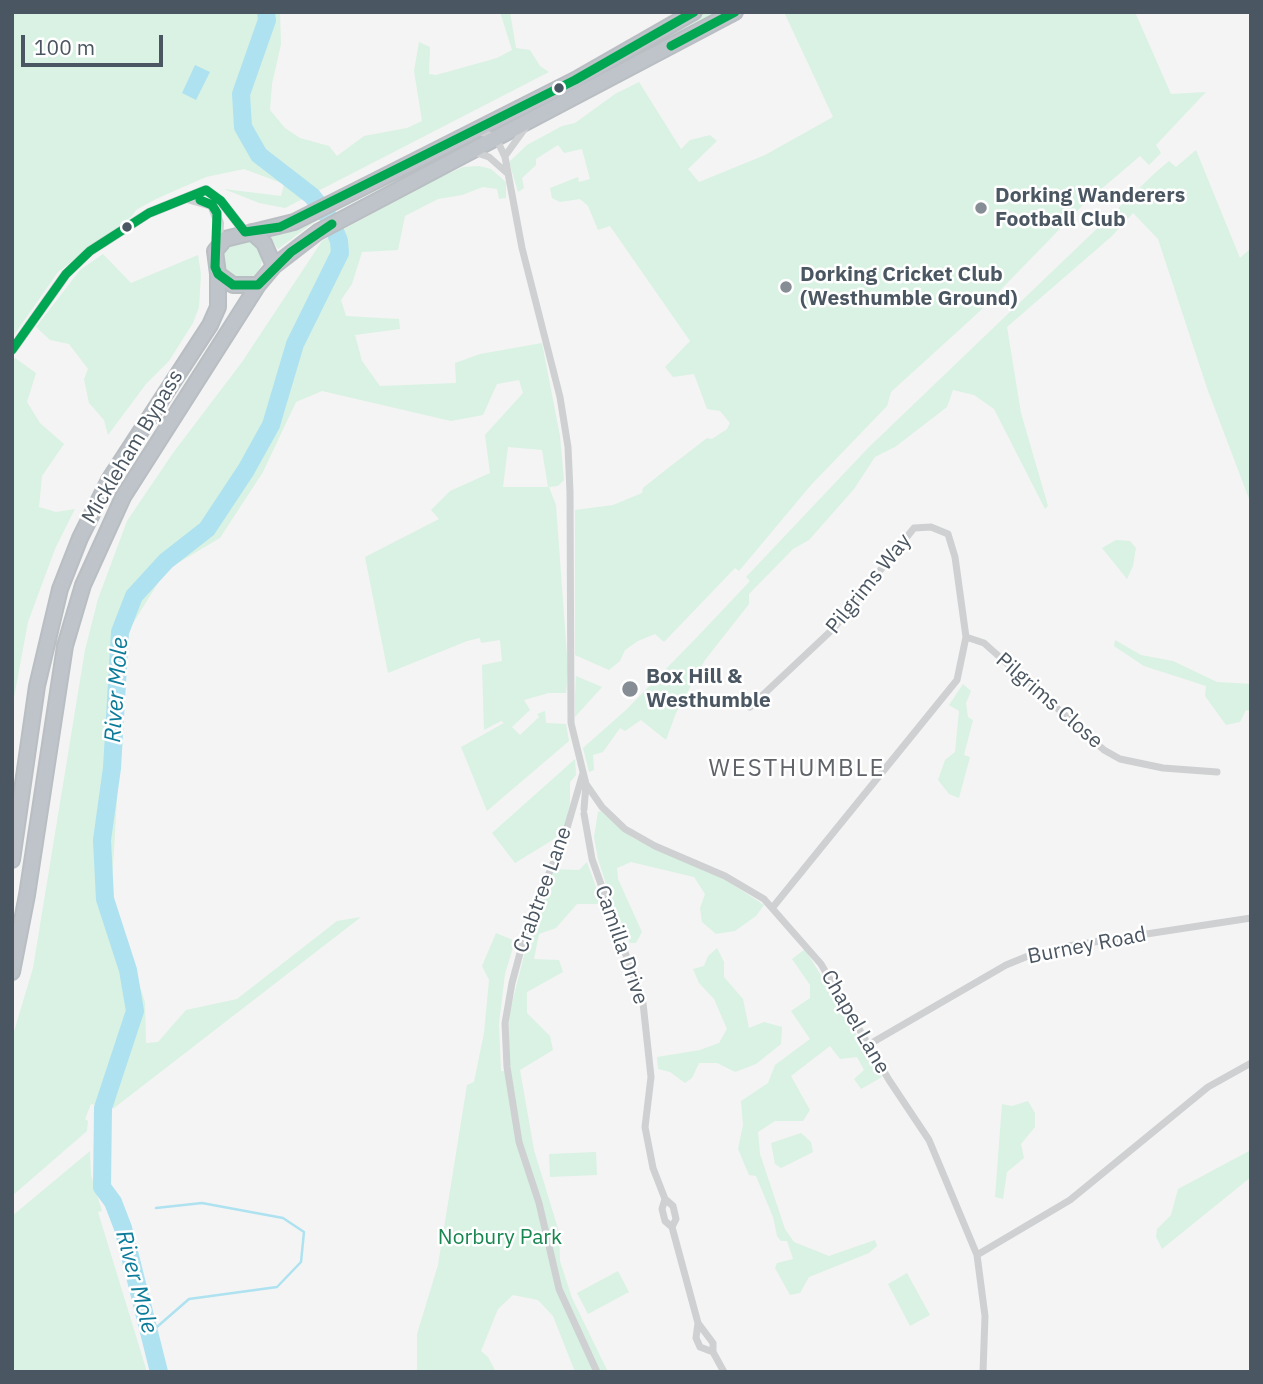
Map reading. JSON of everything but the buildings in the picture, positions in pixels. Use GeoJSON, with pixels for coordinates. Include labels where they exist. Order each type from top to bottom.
{"type":"FeatureCollection","features":[{"type":"Feature","properties":{"kind":"highway"},"geometry":{"type":"LineString","coordinates":[[694,12],[575,80],[309,214],[281,227],[225,239],[218,245],[214,259],[218,274],[233,285],[258,285],[274,266],[318,232],[735,12]]}},
{"type":"Feature","properties":{"kind":"highway"},"geometry":{"type":"LineString","coordinates":[[248,232],[264,243],[274,266]]}},
{"type":"Feature","properties":{"kind":"highway","name":"Mickleham Bypass"},"geometry":{"type":"LineString","coordinates":[[12,860],[37,685],[60,589],[80,538],[109,480],[210,325],[218,307],[218,274]]}},
{"type":"Feature","properties":{"kind":"highway","name":"Mickleham Bypass"},"geometry":{"type":"LineString","coordinates":[[12,972],[27,895],[65,646],[83,585],[123,497],[258,285]]}},
{"type":"Feature","properties":{"kind":"main road"},"geometry":{"type":"LineString","coordinates":[[12,350],[66,274],[90,251],[149,214],[195,192],[212,193],[248,232]]}},
{"type":"Feature","properties":{"kind":"main road"},"geometry":{"type":"LineString","coordinates":[[187,198],[212,205],[219,223],[218,245]]}},
{"type":"Feature","properties":{"kind":"street"},"geometry":{"type":"LineString","coordinates":[[505,157],[510,146],[531,121]]}},
{"type":"Feature","properties":{"kind":"street"},"geometry":{"type":"LineString","coordinates":[[472,130],[496,138]]}},
{"type":"Feature","properties":{"kind":"street","name":"Chapel Lane"},"geometry":{"type":"LineString","coordinates":[[496,138],[505,157],[522,248],[554,373],[568,447],[571,729],[586,784],[602,807],[625,829],[725,876],[774,907],[816,958],[929,1140],[976,1255],[985,1308],[983,1372]]}},
{"type":"Feature","properties":{"kind":"street"},"geometry":{"type":"LineString","coordinates":[[471,151],[489,157],[509,177]]}},
{"type":"Feature","properties":{"kind":"street","name":"Pilgrims Way"},"geometry":{"type":"LineString","coordinates":[[750,707],[783,673],[834,628],[903,541],[919,526],[943,530],[951,540],[966,637],[957,680],[946,697],[774,907]]}},
{"type":"Feature","properties":{"kind":"street","name":"Pilgrims Close"},"geometry":{"type":"LineString","coordinates":[[966,637],[984,643],[1104,750],[1120,759],[1163,768],[1217,772]]}},
{"type":"Feature","properties":{"kind":"street","name":"Crabtree Lane"},"geometry":{"type":"LineString","coordinates":[[584,772],[565,835],[528,922],[505,1023],[506,1067],[519,1142],[539,1203],[559,1289],[597,1372]]}},
{"type":"Feature","properties":{"kind":"street","name":"Camilla Drive"},"geometry":{"type":"LineString","coordinates":[[586,784],[584,811],[592,859],[643,1003],[651,1071],[645,1127],[653,1168],[665,1199],[674,1209],[676,1219],[673,1227],[698,1324],[696,1338],[700,1347],[713,1352]]}},
{"type":"Feature","properties":{"kind":"street","name":"Burney Road"},"geometry":{"type":"LineString","coordinates":[[868,1045],[1006,965],[1028,956],[1068,946],[1247,918],[1251,910]]}},
{"type":"Feature","properties":{"kind":"street"},"geometry":{"type":"LineString","coordinates":[[976,1255],[1077,1195],[1208,1087],[1251,1063]]}},
{"type":"Feature","properties":{"kind":"street","name":"Camilla Drive"},"geometry":{"type":"LineString","coordinates":[[698,1324],[713,1343],[713,1352],[724,1372]]}},
{"type":"Feature","properties":{"kind":"green space"},"geometry":{"type":"Polygon","coordinates":[[[12,12],[280,12],[281,44],[272,84],[270,110],[285,128],[300,138],[329,146],[337,156],[364,136],[407,128],[422,121],[414,71],[419,42],[430,47],[429,74],[436,75],[497,58],[512,50],[500,12],[510,12],[516,48],[530,50],[540,66],[549,72],[285,208],[259,203],[224,189],[281,196],[284,184],[244,169],[206,177],[156,199],[136,210],[132,216],[58,272],[12,338],[12,12]]]}},
{"type":"Feature","properties":{"kind":"green space"},"geometry":{"type":"Polygon","coordinates":[[[704,12],[724,12],[498,132],[494,129],[494,126],[704,12]]]}},
{"type":"Feature","properties":{"kind":"green space"},"geometry":{"type":"Polygon","coordinates":[[[784,12],[1135,12],[1171,94],[1206,92],[1156,145],[1161,153],[1149,165],[1140,156],[1085,203],[980,311],[891,392],[887,406],[811,485],[739,571],[735,568],[664,642],[655,634],[638,641],[625,650],[620,661],[609,670],[575,655],[575,510],[613,505],[642,493],[643,488],[663,472],[707,438],[712,439],[727,429],[730,423],[720,411],[707,409],[694,374],[673,377],[665,367],[690,341],[610,226],[598,230],[588,206],[580,199],[560,202],[552,198],[550,188],[578,177],[579,182],[590,179],[582,149],[564,153],[558,145],[536,159],[536,165],[522,178],[524,188],[518,192],[509,162],[527,145],[562,126],[575,123],[615,94],[639,82],[681,149],[690,140],[710,135],[717,141],[688,169],[699,182],[765,155],[833,117],[784,12]]]}},
{"type":"Feature","properties":{"kind":"green space"},"geometry":{"type":"Polygon","coordinates":[[[481,135],[486,136],[313,223],[278,249],[270,238],[481,135]]]}},
{"type":"Feature","properties":{"kind":"green space"},"geometry":{"type":"Polygon","coordinates":[[[1196,150],[1240,258],[1251,248],[1251,504],[1207,388],[1158,239],[1133,213],[1112,236],[1007,327],[1021,413],[1048,506],[1045,509],[994,409],[974,395],[953,390],[947,407],[895,447],[875,457],[854,489],[809,540],[793,549],[749,594],[749,604],[705,660],[676,713],[666,740],[641,720],[625,731],[620,728],[603,752],[593,755],[594,770],[589,772],[583,748],[627,709],[698,636],[750,581],[746,577],[868,448],[1155,173],[1169,161],[1176,167],[1196,150]]]}},
{"type":"Feature","properties":{"kind":"green space"},"geometry":{"type":"Polygon","coordinates":[[[479,166],[491,169],[506,182],[506,198],[499,199],[497,189],[483,187],[462,195],[438,199],[405,216],[398,250],[362,252],[352,284],[341,300],[346,316],[399,319],[400,329],[355,335],[362,361],[380,386],[456,383],[455,363],[480,354],[542,343],[560,436],[564,480],[558,486],[549,487],[556,505],[568,670],[566,693],[549,693],[524,700],[530,710],[512,727],[520,735],[539,717],[537,714],[545,711],[546,723],[566,724],[569,741],[487,811],[461,747],[504,723],[501,721],[484,730],[482,665],[502,661],[500,640],[481,643],[480,638],[467,641],[388,673],[365,557],[439,519],[431,510],[450,491],[490,473],[485,435],[523,393],[519,380],[497,384],[483,415],[451,421],[322,391],[296,402],[263,472],[220,538],[166,570],[127,633],[111,900],[145,1002],[146,1043],[158,1042],[186,1010],[237,999],[337,921],[361,917],[114,1108],[91,1104],[85,1119],[88,1121],[87,1131],[12,1196],[12,1038],[33,968],[85,650],[98,599],[127,521],[173,453],[242,362],[322,241],[463,167],[479,166]],[[508,447],[503,487],[548,487],[542,450],[508,447]]]}},
{"type":"Feature","properties":{"kind":"green space"},"geometry":{"type":"Polygon","coordinates":[[[242,239],[256,245],[262,259],[256,273],[242,279],[228,273],[222,259],[228,245],[242,239]]]}},
{"type":"Feature","properties":{"kind":"green space"},"geometry":{"type":"Polygon","coordinates":[[[103,254],[131,283],[198,255],[201,274],[199,307],[193,323],[169,361],[146,384],[108,435],[104,420],[89,403],[84,379],[88,369],[69,344],[50,340],[36,327],[80,270],[103,254]]]}},
{"type":"Feature","properties":{"kind":"green space"},"geometry":{"type":"Polygon","coordinates":[[[15,358],[36,373],[27,402],[40,423],[64,444],[42,476],[39,507],[56,512],[75,509],[55,549],[28,622],[12,708],[12,362],[15,358]]]}},
{"type":"Feature","properties":{"kind":"green space"},"geometry":{"type":"Polygon","coordinates":[[[1116,540],[1130,541],[1136,548],[1133,566],[1127,579],[1102,548],[1116,540]]]}},
{"type":"Feature","properties":{"kind":"green space"},"geometry":{"type":"Polygon","coordinates":[[[1115,640],[1141,655],[1173,661],[1217,682],[1251,684],[1251,711],[1246,710],[1240,722],[1226,725],[1205,696],[1206,686],[1144,666],[1114,646],[1115,640]]]}},
{"type":"Feature","properties":{"kind":"green space"},"geometry":{"type":"Polygon","coordinates":[[[576,676],[602,687],[575,717],[575,696],[576,676]]]}},
{"type":"Feature","properties":{"kind":"green space"},"geometry":{"type":"Polygon","coordinates":[[[963,684],[971,691],[966,703],[968,717],[973,720],[964,755],[970,757],[959,798],[949,794],[938,780],[945,760],[955,752],[959,711],[949,705],[963,684]]]}},
{"type":"Feature","properties":{"kind":"green space"},"geometry":{"type":"Polygon","coordinates":[[[575,759],[576,775],[570,782],[570,803],[564,833],[515,863],[492,833],[575,759]]]}},
{"type":"Feature","properties":{"kind":"green space"},"geometry":{"type":"Polygon","coordinates":[[[601,811],[633,838],[723,878],[764,905],[756,916],[735,931],[716,934],[702,922],[700,908],[705,894],[694,877],[631,862],[617,868],[618,879],[642,932],[636,943],[630,943],[609,894],[598,859],[594,837],[598,812],[601,811]]]}},
{"type":"Feature","properties":{"kind":"green space","name":"Norbury Park"},"geometry":{"type":"Polygon","coordinates":[[[587,862],[602,904],[577,904],[556,928],[539,934],[534,959],[559,960],[563,972],[527,992],[527,1013],[550,1036],[553,1050],[520,1070],[534,1150],[559,1232],[560,1261],[572,1298],[608,1372],[575,1372],[553,1316],[538,1300],[513,1295],[498,1309],[481,1351],[488,1357],[496,1372],[417,1372],[417,1334],[438,1265],[467,1085],[474,1082],[484,1033],[489,980],[482,966],[496,933],[515,941],[505,974],[499,1024],[501,1071],[510,1070],[508,1019],[533,920],[553,869],[579,870],[587,862]]]}},
{"type":"Feature","properties":{"kind":"green space"},"geometry":{"type":"Polygon","coordinates":[[[717,948],[724,962],[724,977],[743,999],[749,1028],[764,1022],[782,1027],[781,1044],[756,1064],[735,1072],[717,1063],[699,1063],[692,1078],[685,1083],[670,1072],[658,1069],[657,1057],[700,1050],[719,1043],[727,1029],[714,999],[699,983],[693,969],[704,966],[708,956],[717,948]]]}},
{"type":"Feature","properties":{"kind":"green space"},"geometry":{"type":"Polygon","coordinates":[[[805,949],[882,1077],[861,1089],[854,1079],[864,1070],[857,1057],[840,1059],[830,1046],[791,1076],[810,1110],[803,1121],[775,1121],[758,1132],[760,1154],[785,1229],[794,1242],[829,1256],[875,1240],[877,1246],[869,1253],[809,1277],[800,1293],[790,1295],[775,1268],[777,1263],[793,1259],[787,1241],[781,1241],[777,1236],[773,1217],[756,1176],[749,1175],[738,1149],[743,1125],[741,1101],[768,1083],[775,1065],[810,1039],[791,1011],[810,998],[810,985],[792,959],[805,949]]]}},
{"type":"Feature","properties":{"kind":"green space"},"geometry":{"type":"Polygon","coordinates":[[[1028,1101],[1035,1113],[1035,1127],[1021,1144],[1024,1158],[1007,1172],[1003,1199],[995,1197],[1002,1104],[1012,1106],[1028,1101]]]}},
{"type":"Feature","properties":{"kind":"green space"},"geometry":{"type":"Polygon","coordinates":[[[801,1133],[811,1142],[813,1152],[781,1168],[775,1164],[771,1143],[801,1133]]]}},
{"type":"Feature","properties":{"kind":"green space"},"geometry":{"type":"Polygon","coordinates":[[[1251,1150],[1251,1177],[1162,1249],[1156,1237],[1157,1229],[1171,1215],[1178,1189],[1251,1150]]]}},
{"type":"Feature","properties":{"kind":"green space"},"geometry":{"type":"Polygon","coordinates":[[[90,1151],[91,1175],[102,1211],[98,1212],[147,1372],[12,1372],[12,1216],[90,1151]]]}},
{"type":"Feature","properties":{"kind":"green space"},"geometry":{"type":"Polygon","coordinates":[[[596,1152],[597,1175],[550,1177],[549,1154],[596,1152]]]}},
{"type":"Feature","properties":{"kind":"green space"},"geometry":{"type":"Polygon","coordinates":[[[618,1271],[629,1292],[588,1314],[577,1293],[618,1271]]]}},
{"type":"Feature","properties":{"kind":"green space"},"geometry":{"type":"Polygon","coordinates":[[[907,1273],[930,1315],[910,1326],[888,1284],[907,1273]]]}},
{"type":"Feature","properties":{"kind":"water"},"geometry":{"type":"Polygon","coordinates":[[[195,65],[210,72],[196,100],[182,93],[195,65]]]}},
{"type":"Feature","properties":{"kind":"waterway","name":"River Mole"},"geometry":{"type":"LineString","coordinates":[[159,1372],[123,1228],[113,1202],[102,1187],[103,1108],[135,1011],[128,970],[105,899],[102,840],[112,768],[120,632],[134,596],[166,561],[207,529],[246,470],[271,425],[295,344],[340,253],[339,241],[330,219],[312,196],[259,155],[243,127],[241,94],[267,20],[266,12]]}},
{"type":"Feature","properties":{"kind":"waterway"},"geometry":{"type":"LineString","coordinates":[[150,1333],[189,1299],[277,1287],[301,1262],[304,1232],[283,1218],[202,1203],[156,1208]]}},
{"type":"Feature","properties":{"kind":"transit line"},"geometry":{"type":"LineString","coordinates":[[12,350],[66,274],[90,251],[149,213],[206,190],[221,201],[245,232],[280,227],[575,80],[694,12]]}},
{"type":"Feature","properties":{"kind":"transit line"},"geometry":{"type":"LineString","coordinates":[[671,46],[735,12]]}},
{"type":"Feature","properties":{"kind":"transit line"},"geometry":{"type":"LineString","coordinates":[[200,200],[212,205],[217,213],[215,267],[218,274],[233,285],[258,285],[291,252],[332,224]]}},
{"type":"Feature","properties":{"kind":"place","name":"Dorking Wanderers Football Club"},"geometry":{"type":"Point","coordinates":[981,208]}},
{"type":"Feature","properties":{"kind":"place","name":"Dorking Cricket Club (Westhumble Ground)"},"geometry":{"type":"Point","coordinates":[786,287]}},
{"type":"Feature","properties":{"kind":"place","name":"Box Hill & Westhumble"},"geometry":{"type":"Point","coordinates":[630,689]}},
{"type":"Feature","properties":{"kind":"district","name":"WESTHUMBLE"},"geometry":{"type":"Point","coordinates":[797,769]}}]}
